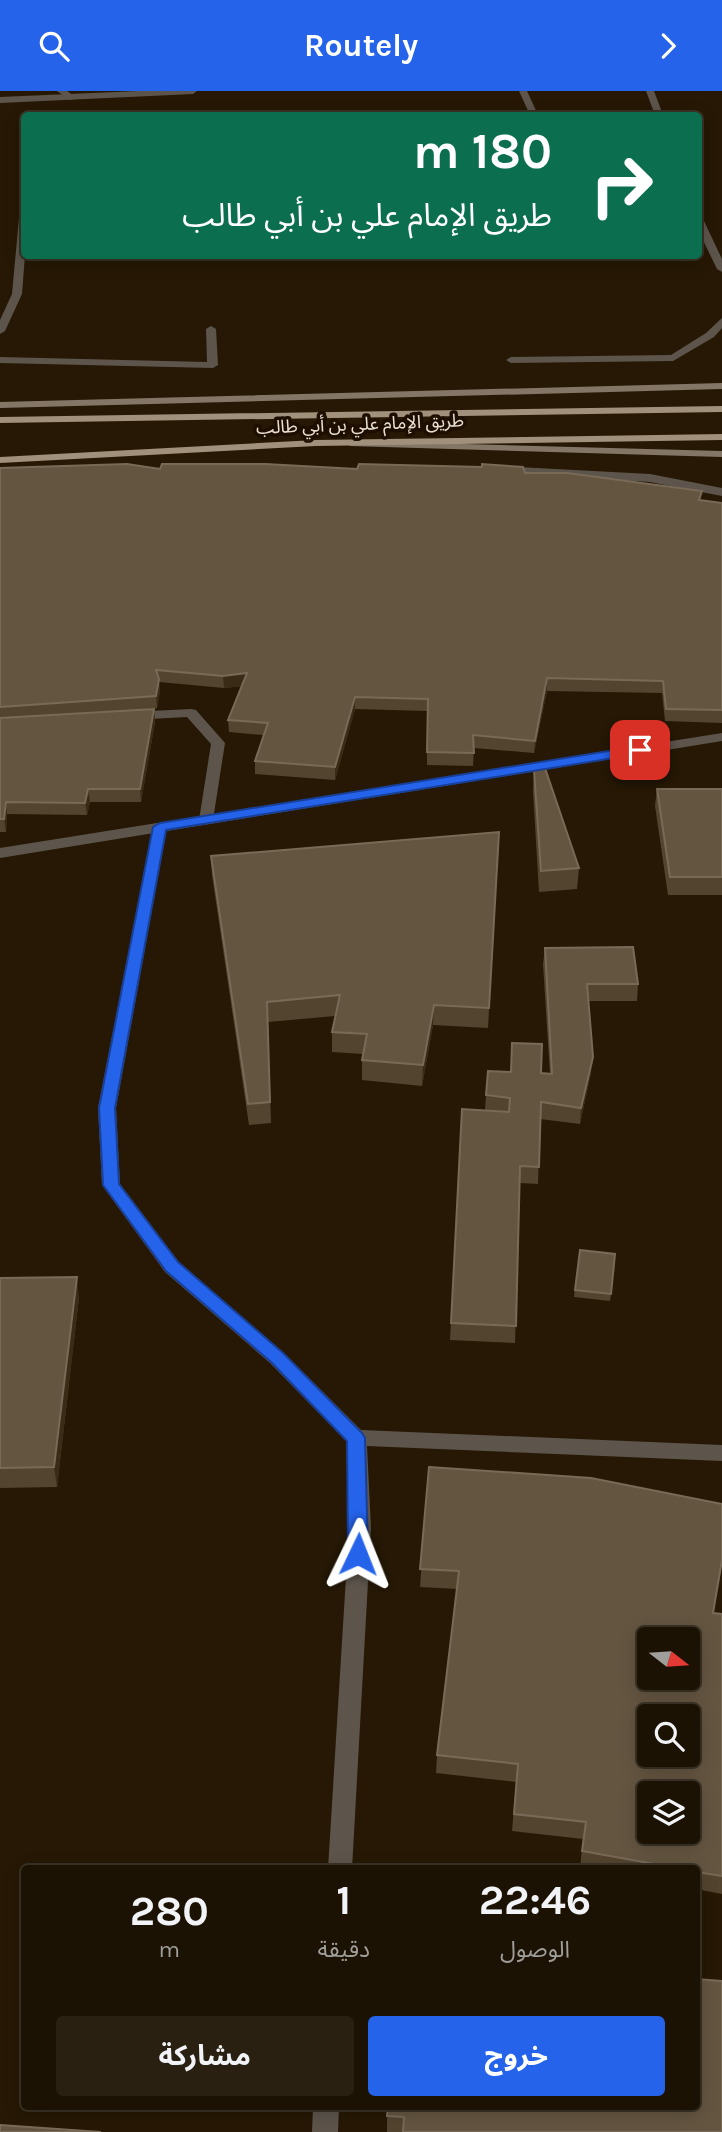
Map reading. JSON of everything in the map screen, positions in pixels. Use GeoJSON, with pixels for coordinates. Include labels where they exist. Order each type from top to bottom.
{"type":"FeatureCollection","features":[{"type":"Feature","properties":{"kind":"main road"},"geometry":{"type":"LineString","coordinates":[[0,405],[722,386]]}},
{"type":"Feature","properties":{"kind":"main road","name":"طريق الإمام علي بن أبي طالب"},"geometry":{"type":"LineString","coordinates":[[0,420],[722,409]]}},
{"type":"Feature","properties":{"kind":"main road","name":"طريق الإمام علي بن أبي طالب"},"geometry":{"type":"LineString","coordinates":[[0,460],[316,443],[722,437]]}},
{"type":"Feature","properties":{"kind":"main road"},"geometry":{"type":"LineString","coordinates":[[316,443],[492,450],[722,454]]}},
{"type":"Feature","properties":{"kind":"street"},"geometry":{"type":"LineString","coordinates":[[61,91],[73,98]]}},
{"type":"Feature","properties":{"kind":"street"},"geometry":{"type":"LineString","coordinates":[[0,100],[36,104],[73,98],[193,91]]}},
{"type":"Feature","properties":{"kind":"street"},"geometry":{"type":"LineString","coordinates":[[523,91],[533,112]]}},
{"type":"Feature","properties":{"kind":"street"},"geometry":{"type":"LineString","coordinates":[[650,91],[658,112]]}},
{"type":"Feature","properties":{"kind":"street"},"geometry":{"type":"LineString","coordinates":[[702,227],[722,268]]}},
{"type":"Feature","properties":{"kind":"street"},"geometry":{"type":"LineString","coordinates":[[0,331],[17,294],[21,251]]}},
{"type":"Feature","properties":{"kind":"street"},"geometry":{"type":"LineString","coordinates":[[511,360],[673,358],[710,335],[722,321]]}},
{"type":"Feature","properties":{"kind":"street"},"geometry":{"type":"LineString","coordinates":[[0,360],[213,365],[211,328]]}},
{"type":"Feature","properties":{"kind":"street"},"geometry":{"type":"LineString","coordinates":[[488,469],[650,478],[722,492]]}},
{"type":"Feature","properties":{"kind":"street"},"geometry":{"type":"LineString","coordinates":[[109,717],[191,713],[218,743],[206,820]]}},
{"type":"Feature","properties":{"kind":"street"},"geometry":{"type":"LineString","coordinates":[[0,853],[722,737]]}},
{"type":"Feature","properties":{"kind":"street"},"geometry":{"type":"LineString","coordinates":[[160,827],[107,1108],[111,1185],[172,1267],[277,1357],[356,1438],[360,1528],[340,1865]]}},
{"type":"Feature","properties":{"kind":"street"},"geometry":{"type":"LineString","coordinates":[[356,1438],[722,1453]]}},
{"type":"Feature","properties":{"kind":"street"},"geometry":{"type":"LineString","coordinates":[[325,2132],[326,2110]]}},
{"type":"Feature","properties":{"kind":"building"},"geometry":{"type":"Polygon","coordinates":[[[127,464],[160,469],[162,464],[265,464],[357,469],[359,464],[482,467],[482,464],[523,467],[525,473],[567,473],[702,491],[699,500],[722,503],[722,710],[666,709],[663,681],[547,678],[535,741],[473,735],[474,753],[427,752],[428,699],[355,697],[335,767],[255,761],[268,723],[228,720],[247,673],[223,676],[156,670],[159,679],[156,696],[0,707],[0,468],[127,464]]]}},
{"type":"Feature","properties":{"kind":"building"},"geometry":{"type":"Polygon","coordinates":[[[154,709],[140,789],[88,789],[85,803],[6,802],[4,819],[0,819],[0,718],[154,709]]]}},
{"type":"Feature","properties":{"kind":"building"},"geometry":{"type":"Polygon","coordinates":[[[545,768],[579,868],[541,871],[534,770],[545,768]]]}},
{"type":"Feature","properties":{"kind":"building"},"geometry":{"type":"Polygon","coordinates":[[[657,789],[722,789],[722,877],[670,877],[657,789]]]}},
{"type":"Feature","properties":{"kind":"building"},"geometry":{"type":"Polygon","coordinates":[[[499,832],[489,1008],[434,1005],[423,1065],[362,1060],[367,1034],[332,1032],[340,995],[267,1002],[270,1102],[248,1104],[211,856],[499,832]]]}},
{"type":"Feature","properties":{"kind":"building"},"geometry":{"type":"Polygon","coordinates":[[[633,947],[638,984],[587,984],[593,1057],[581,1108],[541,1102],[539,1167],[520,1166],[516,1326],[451,1323],[462,1109],[509,1112],[510,1098],[486,1095],[488,1071],[511,1072],[512,1043],[542,1044],[541,1073],[552,1074],[545,948],[633,947]]]}},
{"type":"Feature","properties":{"kind":"building"},"geometry":{"type":"Polygon","coordinates":[[[580,1250],[615,1254],[611,1294],[575,1290],[580,1250]]]}},
{"type":"Feature","properties":{"kind":"building"},"geometry":{"type":"Polygon","coordinates":[[[77,1277],[54,1467],[0,1468],[0,1278],[77,1277]]]}},
{"type":"Feature","properties":{"kind":"building"},"geometry":{"type":"Polygon","coordinates":[[[429,1467],[591,1478],[722,1504],[722,1560],[713,1613],[722,1614],[722,1876],[700,1873],[700,1865],[660,1865],[582,1851],[586,1822],[514,1814],[518,1764],[437,1755],[459,1571],[420,1569],[429,1467]]]}},
{"type":"Feature","properties":{"kind":"building"},"geometry":{"type":"Polygon","coordinates":[[[700,1979],[722,1981],[722,2132],[403,2132],[404,2117],[387,2116],[388,2110],[700,2110],[700,1979]]]}},
{"type":"Feature","properties":{"kind":"building"},"geometry":{"type":"Polygon","coordinates":[[[0,2125],[101,2132],[0,2132],[0,2125]]]}},
{"type":"Feature","properties":{"kind":"route"},"geometry":{"type":"LineString","coordinates":[[358,1554],[360,1528],[356,1438],[277,1357],[172,1267],[111,1185],[107,1108],[160,827],[640,750]]}}]}
